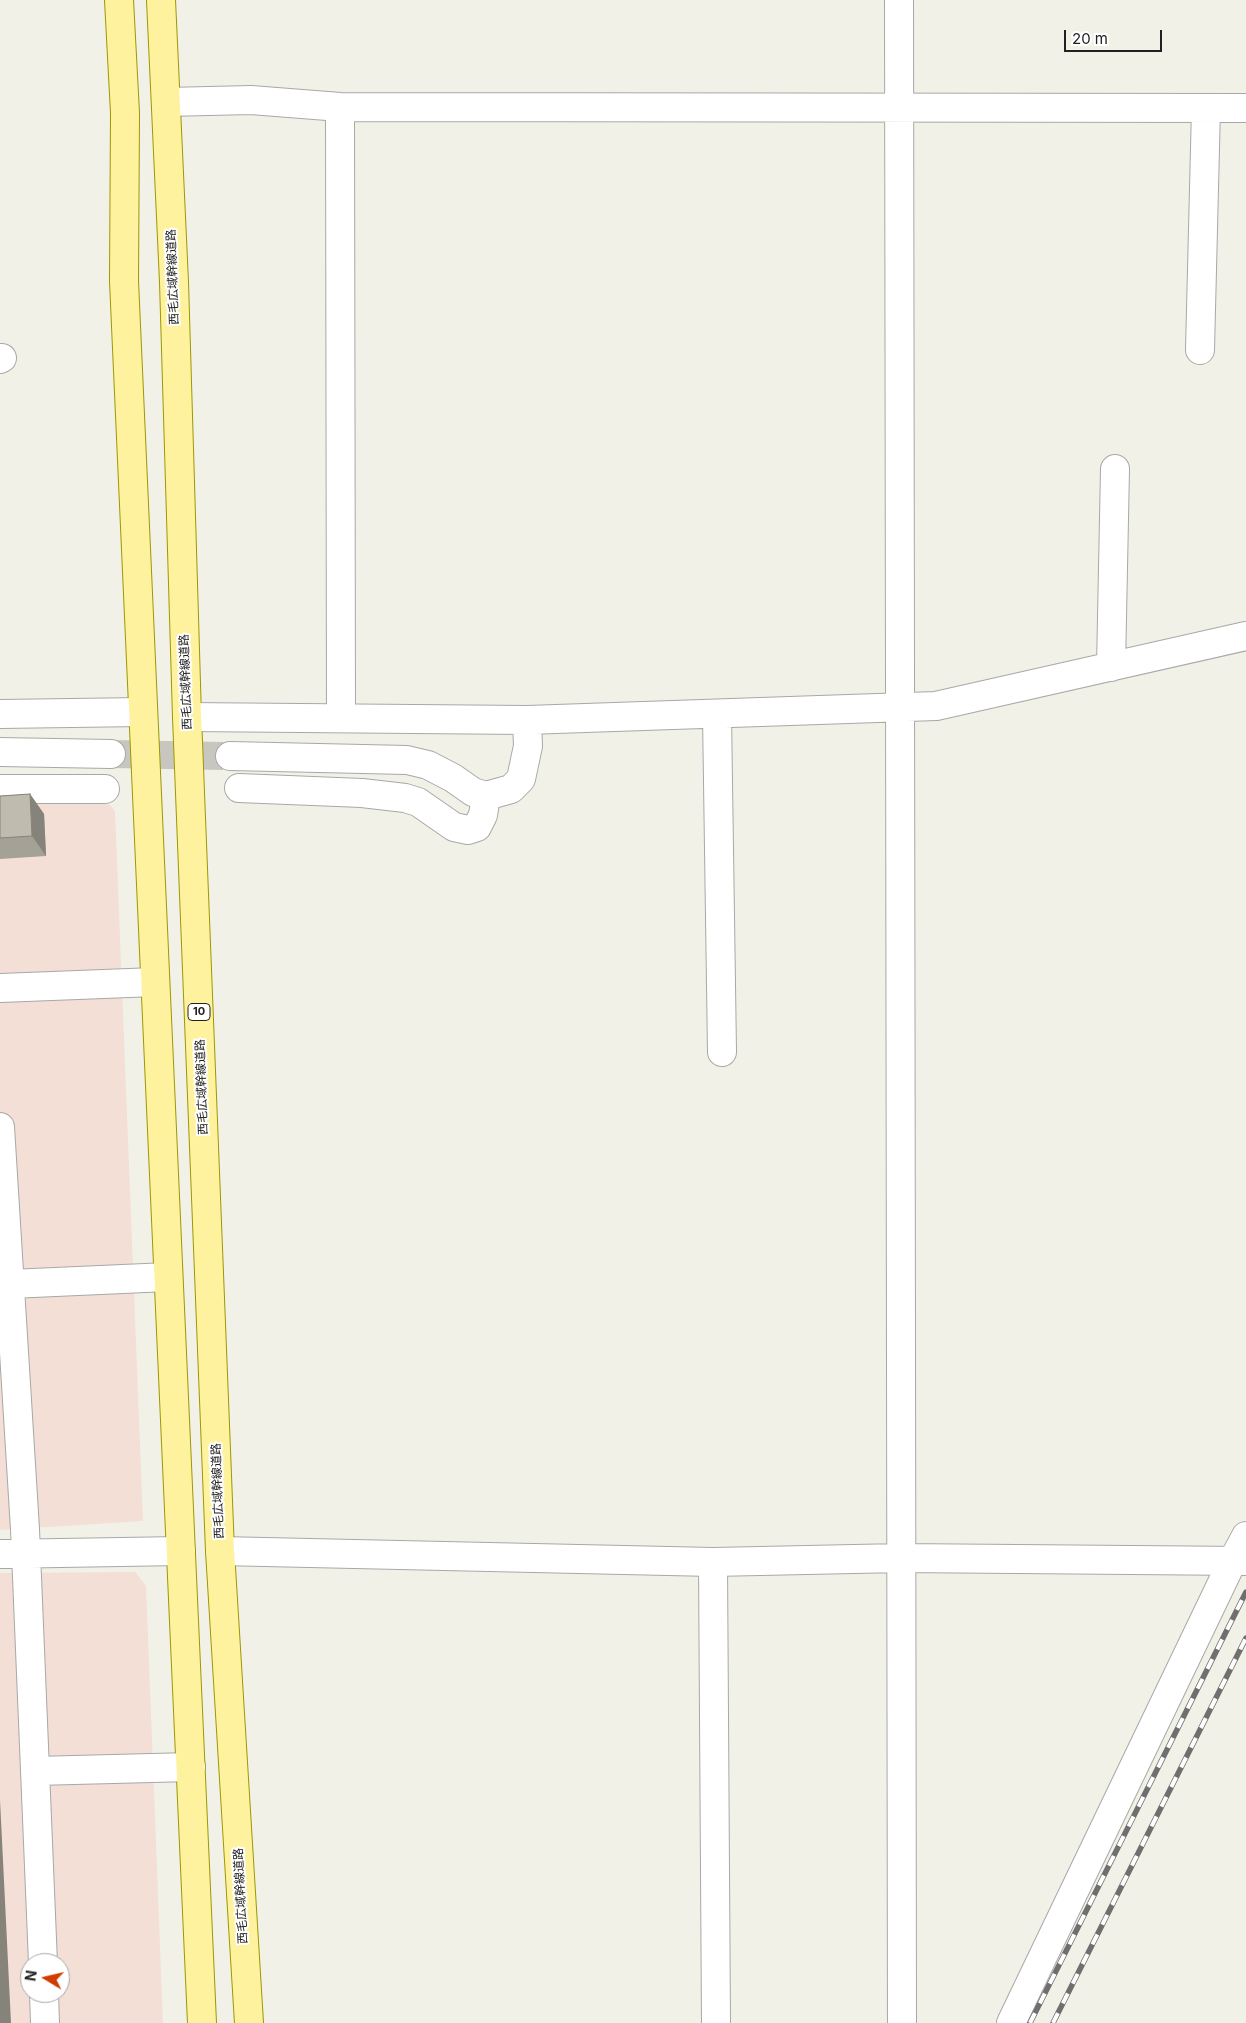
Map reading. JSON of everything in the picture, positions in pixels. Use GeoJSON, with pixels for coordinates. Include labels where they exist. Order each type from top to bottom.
{"type":"FeatureCollection","features":[{"type":"Feature","properties":{"kind":"main road"},"geometry":{"type":"LineString","coordinates":[[119,0],[124,113],[124,281],[202,2023]]}},
{"type":"Feature","properties":{"kind":"main road","name":"西毛広域幹線道路"},"geometry":{"type":"LineString","coordinates":[[161,0],[220,1551],[249,2023]]}},
{"type":"Feature","properties":{"kind":"street"},"geometry":{"type":"LineString","coordinates":[[899,0],[902,2023]]}},
{"type":"Feature","properties":{"kind":"street"},"geometry":{"type":"LineString","coordinates":[[166,102],[251,100],[340,107],[1246,108]]}},
{"type":"Feature","properties":{"kind":"street"},"geometry":{"type":"LineString","coordinates":[[340,107],[341,717]]}},
{"type":"Feature","properties":{"kind":"street"},"geometry":{"type":"LineString","coordinates":[[1200,350],[1206,108]]}},
{"type":"Feature","properties":{"kind":"street"},"geometry":{"type":"LineString","coordinates":[[1111,667],[1115,469]]}},
{"type":"Feature","properties":{"kind":"street"},"geometry":{"type":"LineString","coordinates":[[188,717],[527,720],[936,706],[1246,636]]}},
{"type":"Feature","properties":{"kind":"street"},"geometry":{"type":"LineString","coordinates":[[0,714],[142,712]]}},
{"type":"Feature","properties":{"kind":"street"},"geometry":{"type":"LineString","coordinates":[[717,714],[722,1052]]}},
{"type":"Feature","properties":{"kind":"street"},"geometry":{"type":"LineString","coordinates":[[230,756],[387,758],[407,760],[428,765],[454,778],[473,792],[486,796],[511,789],[521,779],[528,746],[527,720]]}},
{"type":"Feature","properties":{"kind":"street"},"geometry":{"type":"LineString","coordinates":[[0,752],[111,754]]}},
{"type":"Feature","properties":{"kind":"street"},"geometry":{"type":"LineString","coordinates":[[239,788],[362,792],[404,798],[418,802],[454,826],[468,830],[477,828],[483,815],[486,796]]}},
{"type":"Feature","properties":{"kind":"street"},"geometry":{"type":"LineString","coordinates":[[0,789],[105,789]]}},
{"type":"Feature","properties":{"kind":"street"},"geometry":{"type":"LineString","coordinates":[[0,988],[155,982]]}},
{"type":"Feature","properties":{"kind":"street"},"geometry":{"type":"LineString","coordinates":[[0,1127],[10,1284],[13,1554],[35,1771],[42,1953]]}},
{"type":"Feature","properties":{"kind":"street"},"geometry":{"type":"LineString","coordinates":[[10,1284],[168,1277]]}},
{"type":"Feature","properties":{"kind":"street"},"geometry":{"type":"LineString","coordinates":[[1011,2023],[1239,1561],[1246,1536]]}},
{"type":"Feature","properties":{"kind":"street"},"geometry":{"type":"LineString","coordinates":[[13,1554],[181,1551]]}},
{"type":"Feature","properties":{"kind":"street"},"geometry":{"type":"LineString","coordinates":[[220,1551],[713,1562],[901,1558],[1239,1561]]}},
{"type":"Feature","properties":{"kind":"street"},"geometry":{"type":"LineString","coordinates":[[713,1562],[716,2023]]}},
{"type":"Feature","properties":{"kind":"street"},"geometry":{"type":"LineString","coordinates":[[35,1771],[190,1767]]}},
{"type":"Feature","properties":{"kind":"street"},"geometry":{"type":"LineString","coordinates":[[44,2003],[45,2023]]}},
{"type":"Feature","properties":{"kind":"shaded area"},"geometry":{"type":"Polygon","coordinates":[[[0,797],[106,800],[115,811],[143,1521],[0,1530],[0,797]]]}},
{"type":"Feature","properties":{"kind":"shaded area"},"geometry":{"type":"Polygon","coordinates":[[[135,1572],[146,1586],[163,2023],[0,2023],[0,1573],[135,1572]]]}},
{"type":"Feature","properties":{"kind":"building"},"geometry":{"type":"Polygon","coordinates":[[[30,794],[32,836],[0,838],[0,796],[30,794]]]}},
{"type":"Feature","properties":{"kind":"tunnel"},"geometry":{"type":"LineString","coordinates":[[111,754],[230,756]]}},
{"type":"Feature","properties":{"kind":"railway"},"geometry":{"type":"LineString","coordinates":[[1030,2023],[1246,1592]]}},
{"type":"Feature","properties":{"kind":"railway"},"geometry":{"type":"LineString","coordinates":[[1053,2023],[1246,1638]]}}]}
